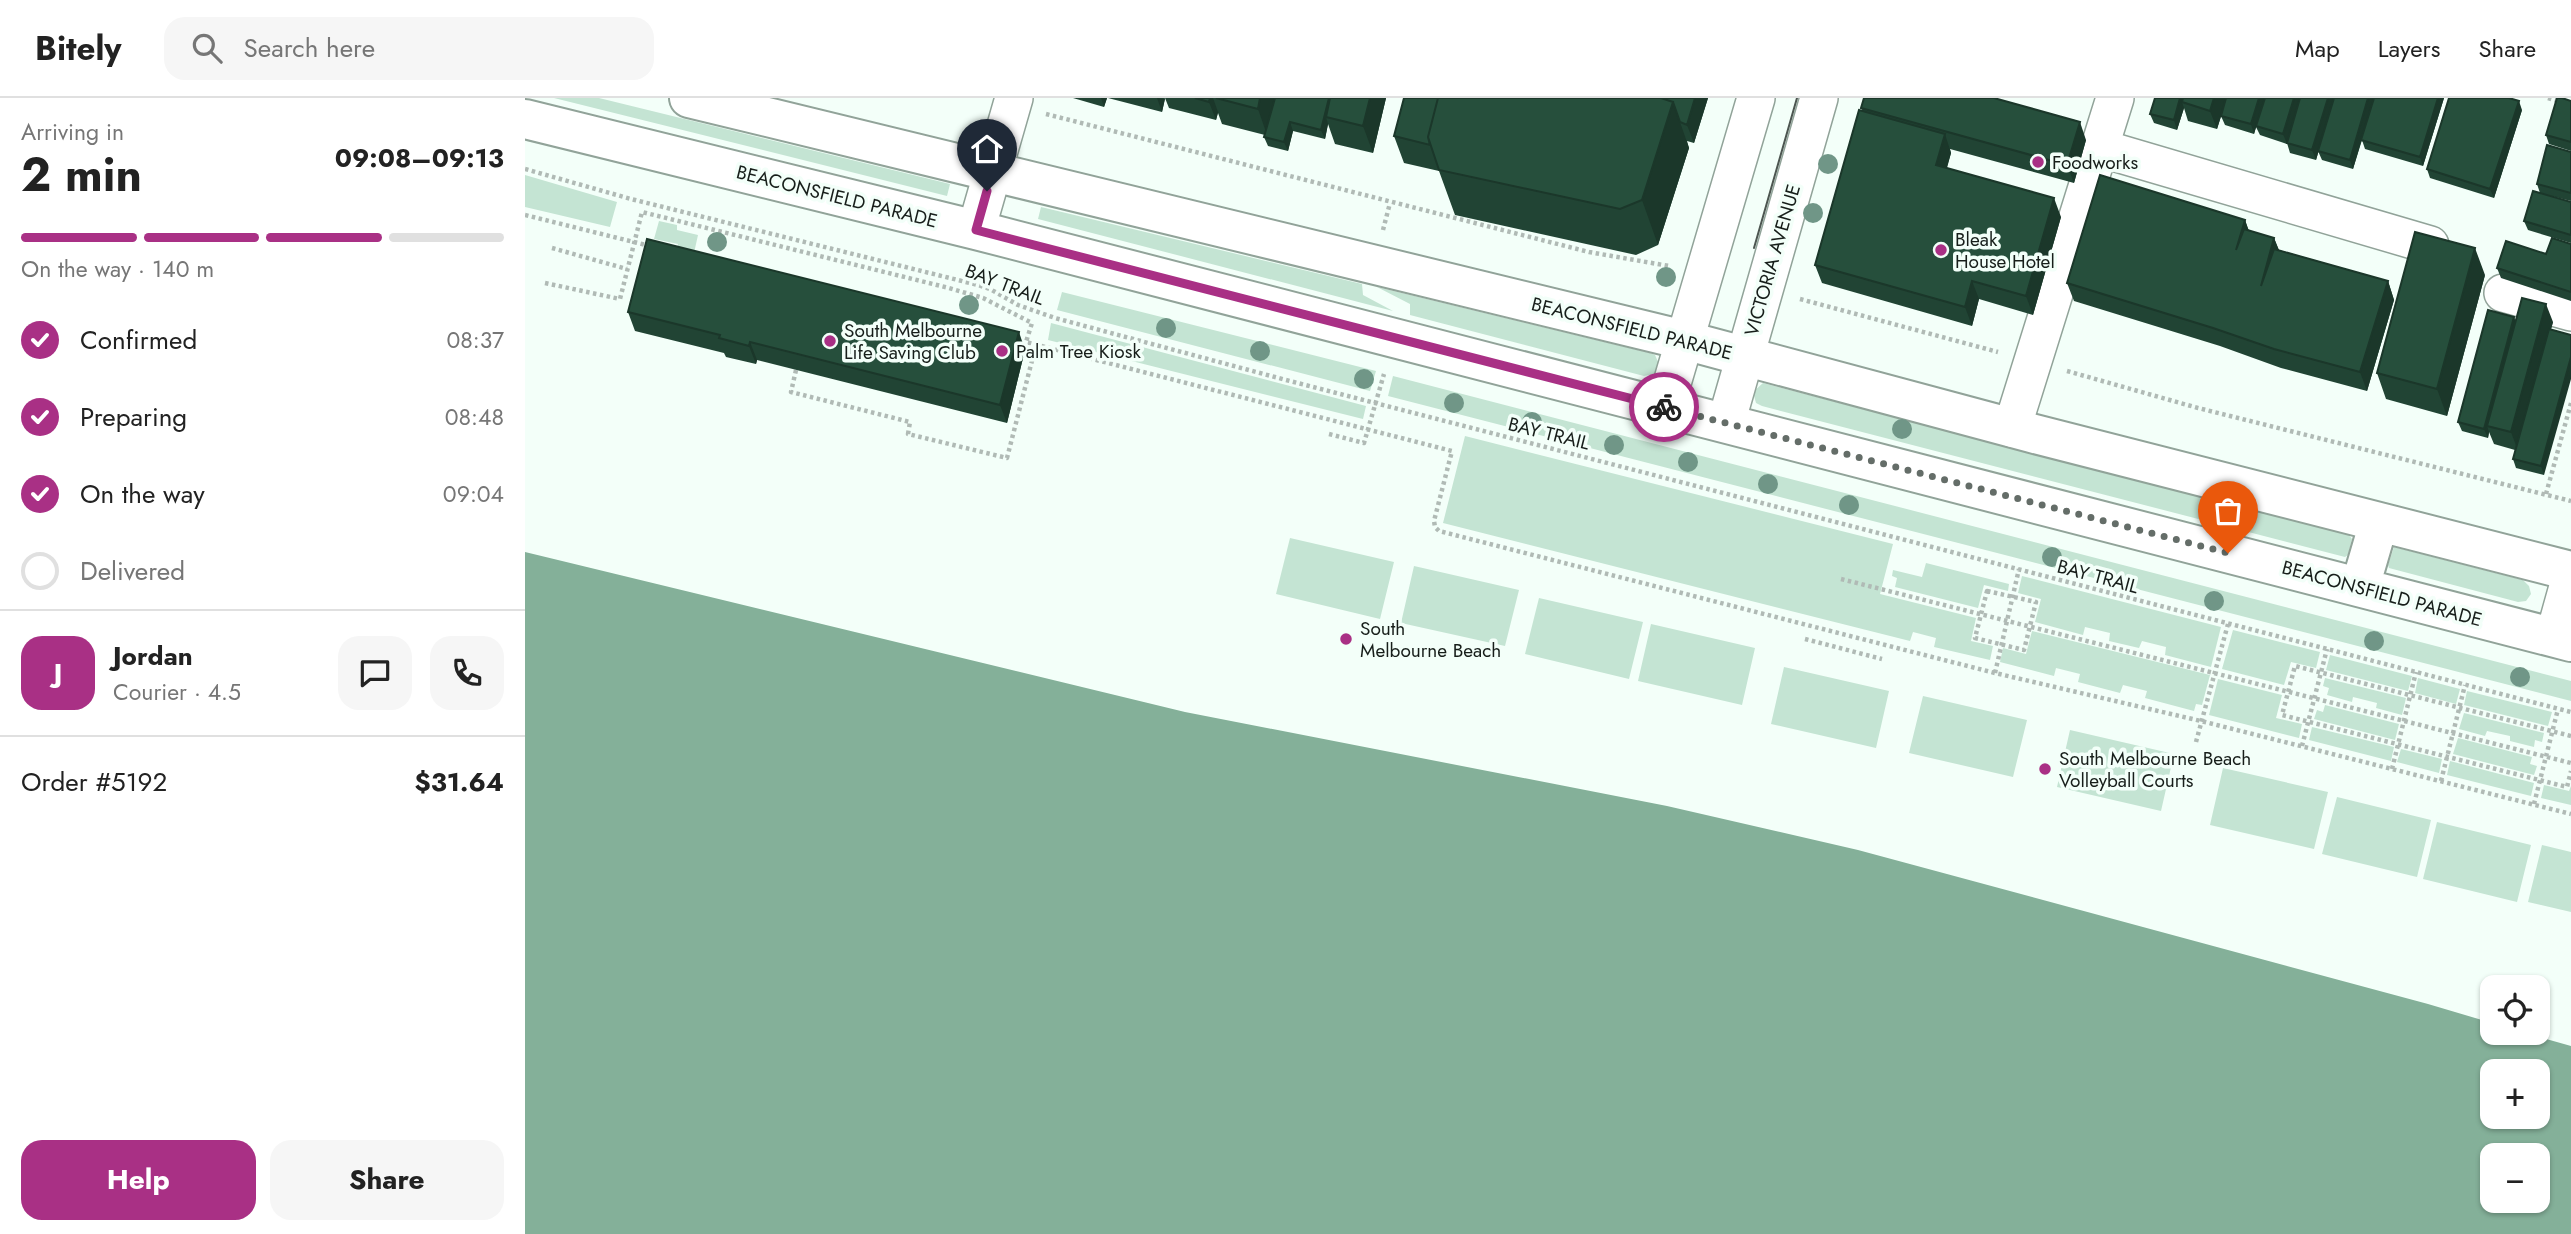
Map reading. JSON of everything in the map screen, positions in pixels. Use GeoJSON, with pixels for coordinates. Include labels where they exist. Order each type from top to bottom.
{"type":"FeatureCollection","features":[{"type":"Feature","properties":{"kind":"main road","name":"BEACONSFIELD PARADE"},"geometry":{"type":"LineString","coordinates":[[689,98],[1684,340],[2571,574]]}},
{"type":"Feature","properties":{"kind":"main road","name":"BEACONSFIELD PARADE"},"geometry":{"type":"LineString","coordinates":[[525,119],[976,230],[2562,639]]}},
{"type":"Feature","properties":{"kind":"main road"},"geometry":{"type":"LineString","coordinates":[[2360,587],[2379,522]]}},
{"type":"Feature","properties":{"kind":"street"},"geometry":{"type":"LineString","coordinates":[[976,230],[1014,98]]}},
{"type":"Feature","properties":{"kind":"street"},"geometry":{"type":"LineString","coordinates":[[1665,407],[1756,98]]}},
{"type":"Feature","properties":{"kind":"street","name":"VICTORIA AVENUE"},"geometry":{"type":"LineString","coordinates":[[1726,423],[1819,98]]}},
{"type":"Feature","properties":{"kind":"street"},"geometry":{"type":"LineString","coordinates":[[2012,428],[2115,98]]}},
{"type":"Feature","properties":{"kind":"street"},"geometry":{"type":"LineString","coordinates":[[2100,148],[2430,245]]}},
{"type":"Feature","properties":{"kind":"street"},"geometry":{"type":"LineString","coordinates":[[2503,293],[2571,312]]}},
{"type":"Feature","properties":{"kind":"street"},"geometry":{"type":"LineString","coordinates":[[2562,639],[2571,574]]}},
{"type":"Feature","properties":{"kind":"path"},"geometry":{"type":"LineString","coordinates":[[2548,98],[2571,105]]}},
{"type":"Feature","properties":{"kind":"path","name":"BAY TRAIL"},"geometry":{"type":"LineString","coordinates":[[525,169],[631,199],[990,289],[1019,305],[1068,321],[1286,380],[2571,712]]}},
{"type":"Feature","properties":{"kind":"path"},"geometry":{"type":"LineString","coordinates":[[545,282],[620,299],[642,212],[983,298],[1032,323],[1026,342]]}},
{"type":"Feature","properties":{"kind":"path"},"geometry":{"type":"LineString","coordinates":[[525,215],[661,249]]}},
{"type":"Feature","properties":{"kind":"path"},"geometry":{"type":"LineString","coordinates":[[552,248],[627,269]]}},
{"type":"Feature","properties":{"kind":"path"},"geometry":{"type":"LineString","coordinates":[[949,288],[951,279]]}},
{"type":"Feature","properties":{"kind":"path"},"geometry":{"type":"LineString","coordinates":[[1013,339],[1452,451],[1434,524],[1439,531],[1995,673],[2201,721],[2571,814]]}},
{"type":"Feature","properties":{"kind":"path"},"geometry":{"type":"LineString","coordinates":[[796,370],[791,392],[910,422],[908,434],[1007,458],[1036,345]]}},
{"type":"Feature","properties":{"kind":"path"},"geometry":{"type":"LineString","coordinates":[[2546,494],[2571,403]]}},
{"type":"Feature","properties":{"kind":"path"},"geometry":{"type":"LineString","coordinates":[[1329,434],[1364,443],[1369,431]]}},
{"type":"Feature","properties":{"kind":"path"},"geometry":{"type":"LineString","coordinates":[[1995,673],[2019,569]]}},
{"type":"Feature","properties":{"kind":"path"},"geometry":{"type":"LineString","coordinates":[[1841,579],[2571,763]]}},
{"type":"Feature","properties":{"kind":"path"},"geometry":{"type":"LineString","coordinates":[[1987,591],[2036,602],[2024,650],[1975,638],[1981,614],[1987,591]]}},
{"type":"Feature","properties":{"kind":"path"},"geometry":{"type":"LineString","coordinates":[[2196,742],[2228,624]]}},
{"type":"Feature","properties":{"kind":"path"},"geometry":{"type":"LineString","coordinates":[[1847,649],[1849,635]]}},
{"type":"Feature","properties":{"kind":"path"},"geometry":{"type":"LineString","coordinates":[[1805,639],[1882,659]]}},
{"type":"Feature","properties":{"kind":"path"},"geometry":{"type":"LineString","coordinates":[[2302,746],[2327,649]]}},
{"type":"Feature","properties":{"kind":"path"},"geometry":{"type":"LineString","coordinates":[[2571,736],[2295,666],[2282,715],[2567,787],[2571,771]]}},
{"type":"Feature","properties":{"kind":"path"},"geometry":{"type":"LineString","coordinates":[[2392,769],[2416,673]]}},
{"type":"Feature","properties":{"kind":"path"},"geometry":{"type":"LineString","coordinates":[[2441,781],[2465,685]]}},
{"type":"Feature","properties":{"kind":"path"},"geometry":{"type":"LineString","coordinates":[[2534,804],[2558,709]]}},
{"type":"Feature","properties":{"kind":"shaded area"},"geometry":{"type":"Polygon","coordinates":[[[554,98],[599,98],[950,184],[947,196],[554,98]]]}},
{"type":"Feature","properties":{"kind":"shaded area"},"geometry":{"type":"Polygon","coordinates":[[[525,175],[617,202],[610,227],[525,207],[525,175]]]}},
{"type":"Feature","properties":{"kind":"shaded area"},"geometry":{"type":"Polygon","coordinates":[[[1041,207],[1362,284],[1363,295],[1393,311],[1038,219],[1041,207]]]}},
{"type":"Feature","properties":{"kind":"shaded area"},"geometry":{"type":"Polygon","coordinates":[[[659,221],[677,225],[677,230],[698,235],[694,253],[677,249],[678,244],[654,239],[659,221]]]}},
{"type":"Feature","properties":{"kind":"shaded area"},"geometry":{"type":"Polygon","coordinates":[[[1377,287],[1650,353],[1655,355],[1659,364],[1654,374],[1644,376],[1410,315],[1410,304],[1377,287]]]}},
{"type":"Feature","properties":{"kind":"shaded area"},"geometry":{"type":"Polygon","coordinates":[[[1062,292],[1376,371],[1370,391],[1057,310],[1062,292]]]}},
{"type":"Feature","properties":{"kind":"shaded area"},"geometry":{"type":"Polygon","coordinates":[[[1051,323],[1366,406],[1363,419],[1048,340],[1051,323]]]}},
{"type":"Feature","properties":{"kind":"shaded area"},"geometry":{"type":"Polygon","coordinates":[[[1393,376],[2571,681],[2571,701],[1388,396],[1393,376]]]}},
{"type":"Feature","properties":{"kind":"shaded area"},"geometry":{"type":"Polygon","coordinates":[[[1763,383],[2349,535],[2352,539],[2348,555],[2345,557],[1762,406],[1756,403],[1753,392],[1763,383]]]}},
{"type":"Feature","properties":{"kind":"shaded area"},"geometry":{"type":"Polygon","coordinates":[[[1465,436],[1893,544],[1880,594],[1976,618],[1971,641],[1993,646],[1990,660],[1934,647],[1936,638],[1913,632],[1910,641],[1443,523],[1465,436]]]}},
{"type":"Feature","properties":{"kind":"shaded area"},"geometry":{"type":"Polygon","coordinates":[[[1290,538],[1394,562],[1380,619],[1276,594],[1290,538]]]}},
{"type":"Feature","properties":{"kind":"shaded area"},"geometry":{"type":"Polygon","coordinates":[[[2394,547],[2523,580],[2529,586],[2531,594],[2526,601],[2518,602],[2389,568],[2394,547]]]}},
{"type":"Feature","properties":{"kind":"shaded area"},"geometry":{"type":"Polygon","coordinates":[[[525,552],[1185,712],[1667,806],[1858,850],[2480,1019],[2480,1045],[2550,1045],[2550,1040],[2571,1046],[2571,1234],[525,1234],[525,552]]]}},
{"type":"Feature","properties":{"kind":"shaded area"},"geometry":{"type":"Polygon","coordinates":[[[1926,563],[2009,584],[2008,591],[1984,585],[1978,608],[1895,587],[1897,578],[1892,576],[1893,570],[1922,577],[1926,563]]]}},
{"type":"Feature","properties":{"kind":"shaded area"},"geometry":{"type":"Polygon","coordinates":[[[1414,566],[1519,590],[1505,646],[1401,623],[1414,566]]]}},
{"type":"Feature","properties":{"kind":"shaded area"},"geometry":{"type":"Polygon","coordinates":[[[2022,576],[2221,627],[2211,667],[2165,655],[2166,647],[2142,641],[2139,648],[2109,641],[2110,633],[2085,627],[2083,635],[2035,622],[2041,599],[2018,593],[2022,576]]]}},
{"type":"Feature","properties":{"kind":"shaded area"},"geometry":{"type":"Polygon","coordinates":[[[1539,598],[1643,622],[1629,679],[1525,654],[1539,598]]]}},
{"type":"Feature","properties":{"kind":"shaded area"},"geometry":{"type":"Polygon","coordinates":[[[1651,624],[1755,648],[1742,705],[1638,681],[1651,624]]]}},
{"type":"Feature","properties":{"kind":"shaded area"},"geometry":{"type":"Polygon","coordinates":[[[2233,630],[2320,652],[2316,668],[2291,662],[2284,685],[2222,669],[2233,630]]]}},
{"type":"Feature","properties":{"kind":"shaded area"},"geometry":{"type":"Polygon","coordinates":[[[2032,631],[2210,675],[2202,705],[2196,704],[2194,711],[2145,698],[2147,691],[2123,685],[2120,693],[2078,682],[2080,674],[2056,668],[2054,676],[2000,662],[2003,648],[2026,654],[2032,631]]]}},
{"type":"Feature","properties":{"kind":"shaded area"},"geometry":{"type":"Polygon","coordinates":[[[2330,655],[2412,676],[2408,691],[2326,670],[2330,655]]]}},
{"type":"Feature","properties":{"kind":"shaded area"},"geometry":{"type":"Polygon","coordinates":[[[1784,667],[1889,691],[1876,748],[1771,724],[1784,667]]]}},
{"type":"Feature","properties":{"kind":"shaded area"},"geometry":{"type":"Polygon","coordinates":[[[2325,678],[2406,698],[2402,715],[2376,708],[2377,703],[2353,697],[2352,702],[2327,695],[2329,688],[2323,686],[2325,678]]]}},
{"type":"Feature","properties":{"kind":"shaded area"},"geometry":{"type":"Polygon","coordinates":[[[2418,678],[2460,689],[2456,704],[2415,693],[2418,678]]]}},
{"type":"Feature","properties":{"kind":"shaded area"},"geometry":{"type":"Polygon","coordinates":[[[2218,679],[2282,695],[2276,718],[2302,724],[2299,738],[2209,715],[2218,679]]]}},
{"type":"Feature","properties":{"kind":"shaded area"},"geometry":{"type":"Polygon","coordinates":[[[2467,691],[2552,712],[2548,726],[2464,705],[2467,691]]]}},
{"type":"Feature","properties":{"kind":"shaded area"},"geometry":{"type":"Polygon","coordinates":[[[1923,696],[2027,720],[2013,777],[1909,753],[1923,696]]]}},
{"type":"Feature","properties":{"kind":"shaded area"},"geometry":{"type":"Polygon","coordinates":[[[2325,705],[2399,724],[2395,740],[2314,719],[2317,710],[2323,712],[2325,705]]]}},
{"type":"Feature","properties":{"kind":"shaded area"},"geometry":{"type":"Polygon","coordinates":[[[2464,713],[2544,733],[2542,742],[2535,740],[2534,747],[2510,741],[2510,736],[2487,731],[2485,736],[2459,729],[2464,713]]]}},
{"type":"Feature","properties":{"kind":"shaded area"},"geometry":{"type":"Polygon","coordinates":[[[2312,727],[2394,747],[2391,761],[2309,740],[2312,727]]]}},
{"type":"Feature","properties":{"kind":"shaded area"},"geometry":{"type":"Polygon","coordinates":[[[2070,730],[2174,754],[2161,811],[2057,787],[2070,730]]]}},
{"type":"Feature","properties":{"kind":"shaded area"},"geometry":{"type":"Polygon","coordinates":[[[2458,738],[2532,757],[2530,764],[2537,766],[2534,775],[2453,754],[2458,738]]]}},
{"type":"Feature","properties":{"kind":"shaded area"},"geometry":{"type":"Polygon","coordinates":[[[2401,749],[2442,759],[2439,773],[2397,762],[2401,749]]]}},
{"type":"Feature","properties":{"kind":"shaded area"},"geometry":{"type":"Polygon","coordinates":[[[2450,761],[2534,783],[2531,796],[2447,775],[2450,761]]]}},
{"type":"Feature","properties":{"kind":"shaded area"},"geometry":{"type":"Polygon","coordinates":[[[2223,768],[2328,792],[2314,849],[2210,825],[2223,768]]]}},
{"type":"Feature","properties":{"kind":"shaded area"},"geometry":{"type":"Polygon","coordinates":[[[2544,785],[2569,791],[2571,786],[2571,805],[2541,798],[2544,785]]]}},
{"type":"Feature","properties":{"kind":"shaded area"},"geometry":{"type":"Polygon","coordinates":[[[2337,797],[2431,820],[2417,877],[2322,854],[2337,797]]]}},
{"type":"Feature","properties":{"kind":"shaded area"},"geometry":{"type":"Polygon","coordinates":[[[2437,822],[2531,845],[2517,902],[2423,879],[2437,822]]]}},
{"type":"Feature","properties":{"kind":"shaded area"},"geometry":{"type":"Polygon","coordinates":[[[2542,845],[2571,852],[2571,912],[2528,902],[2542,845]]]}},
{"type":"Feature","properties":{"kind":"building"},"geometry":{"type":"Polygon","coordinates":[[[1216,98],[1260,98],[1258,109],[1216,98]]]}},
{"type":"Feature","properties":{"kind":"building"},"geometry":{"type":"Polygon","coordinates":[[[1275,98],[1329,98],[1321,130],[1290,122],[1284,142],[1264,137],[1275,98]]]}},
{"type":"Feature","properties":{"kind":"building"},"geometry":{"type":"Polygon","coordinates":[[[1330,98],[1370,98],[1363,126],[1326,117],[1330,98]]]}},
{"type":"Feature","properties":{"kind":"building"},"geometry":{"type":"Polygon","coordinates":[[[1404,98],[1438,98],[1428,137],[1430,145],[1394,136],[1404,98]]]}},
{"type":"Feature","properties":{"kind":"building"},"geometry":{"type":"Polygon","coordinates":[[[1438,98],[1661,98],[1673,102],[1642,200],[1620,209],[1439,170],[1428,137],[1438,98]]]}},
{"type":"Feature","properties":{"kind":"building"},"geometry":{"type":"Polygon","coordinates":[[[1661,98],[1695,98],[1687,125],[1680,122],[1673,102],[1661,98]]]}},
{"type":"Feature","properties":{"kind":"building","name":"Foodworks"},"geometry":{"type":"Polygon","coordinates":[[[1864,98],[1994,98],[2080,122],[2067,165],[1861,108],[1864,98]]]}},
{"type":"Feature","properties":{"kind":"building"},"geometry":{"type":"Polygon","coordinates":[[[2155,98],[2180,98],[2174,120],[2150,114],[2155,98]]]}},
{"type":"Feature","properties":{"kind":"building"},"geometry":{"type":"Polygon","coordinates":[[[2183,98],[2214,98],[2210,111],[2182,102],[2183,98]]]}},
{"type":"Feature","properties":{"kind":"building"},"geometry":{"type":"Polygon","coordinates":[[[2226,98],[2259,98],[2251,124],[2221,116],[2226,98]]]}},
{"type":"Feature","properties":{"kind":"building"},"geometry":{"type":"Polygon","coordinates":[[[2265,98],[2294,98],[2283,134],[2256,126],[2265,98]]]}},
{"type":"Feature","properties":{"kind":"building"},"geometry":{"type":"Polygon","coordinates":[[[2300,98],[2328,98],[2312,150],[2287,143],[2300,98]]]}},
{"type":"Feature","properties":{"kind":"building"},"geometry":{"type":"Polygon","coordinates":[[[2334,98],[2368,98],[2350,160],[2318,151],[2334,98]]]}},
{"type":"Feature","properties":{"kind":"building"},"geometry":{"type":"Polygon","coordinates":[[[2374,98],[2438,98],[2420,157],[2361,140],[2374,98]]]}},
{"type":"Feature","properties":{"kind":"building"},"geometry":{"type":"Polygon","coordinates":[[[2449,98],[2509,98],[2519,101],[2490,189],[2427,169],[2449,98]]]}},
{"type":"Feature","properties":{"kind":"building"},"geometry":{"type":"Polygon","coordinates":[[[2557,98],[2571,101],[2571,142],[2546,135],[2557,98]]]}},
{"type":"Feature","properties":{"kind":"building","name":"Bleak House Hotel"},"geometry":{"type":"Polygon","coordinates":[[[1859,110],[1945,134],[1936,165],[2054,198],[2026,296],[1972,281],[1965,307],[1815,265],[1859,110]]]}},
{"type":"Feature","properties":{"kind":"building"},"geometry":{"type":"Polygon","coordinates":[[[2547,145],[2571,152],[2571,193],[2537,184],[2547,145]]]}},
{"type":"Feature","properties":{"kind":"building"},"geometry":{"type":"Polygon","coordinates":[[[2100,175],[2245,220],[2236,250],[2244,229],[2274,238],[2261,286],[2274,249],[2388,281],[2360,372],[2274,349],[2067,283],[2100,175]]]}},
{"type":"Feature","properties":{"kind":"building"},"geometry":{"type":"Polygon","coordinates":[[[2533,191],[2571,202],[2571,235],[2524,221],[2533,191]]]}},
{"type":"Feature","properties":{"kind":"building"},"geometry":{"type":"Polygon","coordinates":[[[2415,232],[2475,248],[2437,389],[2377,373],[2415,232]]]}},
{"type":"Feature","properties":{"kind":"building"},"geometry":{"type":"Polygon","coordinates":[[[2552,238],[2571,244],[2571,292],[2497,268],[2506,241],[2546,254],[2552,238]]]}},
{"type":"Feature","properties":{"kind":"building","name":"South Melbourne Life Saving Club"},"geometry":{"type":"Polygon","coordinates":[[[647,239],[1019,332],[1000,405],[750,342],[749,346],[719,338],[720,335],[628,312],[647,239]]]}},
{"type":"Feature","properties":{"kind":"building"},"geometry":{"type":"Polygon","coordinates":[[[2522,298],[2546,304],[2511,432],[2487,426],[2522,298]]]}},
{"type":"Feature","properties":{"kind":"building"},"geometry":{"type":"Polygon","coordinates":[[[2488,310],[2514,317],[2484,429],[2458,422],[2488,310]]]}},
{"type":"Feature","properties":{"kind":"building"},"geometry":{"type":"Polygon","coordinates":[[[2549,329],[2571,335],[2571,357],[2541,466],[2513,459],[2549,329]]]}},
{"type":"Feature","properties":{"kind":"tram line"},"geometry":{"type":"LineString","coordinates":[[1754,248],[1797,98]]}},
{"type":"Feature","properties":{"kind":"way so far"},"geometry":{"type":"LineString","coordinates":[[1664,407],[2228,553]]}},
{"type":"Feature","properties":{"kind":"place","name":"Foodworks"},"geometry":{"type":"Point","coordinates":[2038,162]}},
{"type":"Feature","properties":{"kind":"place","name":"Bleak House Hotel"},"geometry":{"type":"Point","coordinates":[1941,250]}},
{"type":"Feature","properties":{"kind":"place","name":"South Melbourne Life Saving Club"},"geometry":{"type":"Point","coordinates":[830,341]}},
{"type":"Feature","properties":{"kind":"place","name":"Palm Tree Kiosk"},"geometry":{"type":"Point","coordinates":[1002,351]}},
{"type":"Feature","properties":{"kind":"place","name":"South Melbourne Beach"},"geometry":{"type":"Point","coordinates":[1346,639]}},
{"type":"Feature","properties":{"kind":"place","name":"South Melbourne Beach Volleyball Courts"},"geometry":{"type":"Point","coordinates":[2045,769]}},
{"type":"Feature","properties":{"kind":"route"},"geometry":{"type":"LineString","coordinates":[[987,191],[976,230],[1664,407]]}}]}
